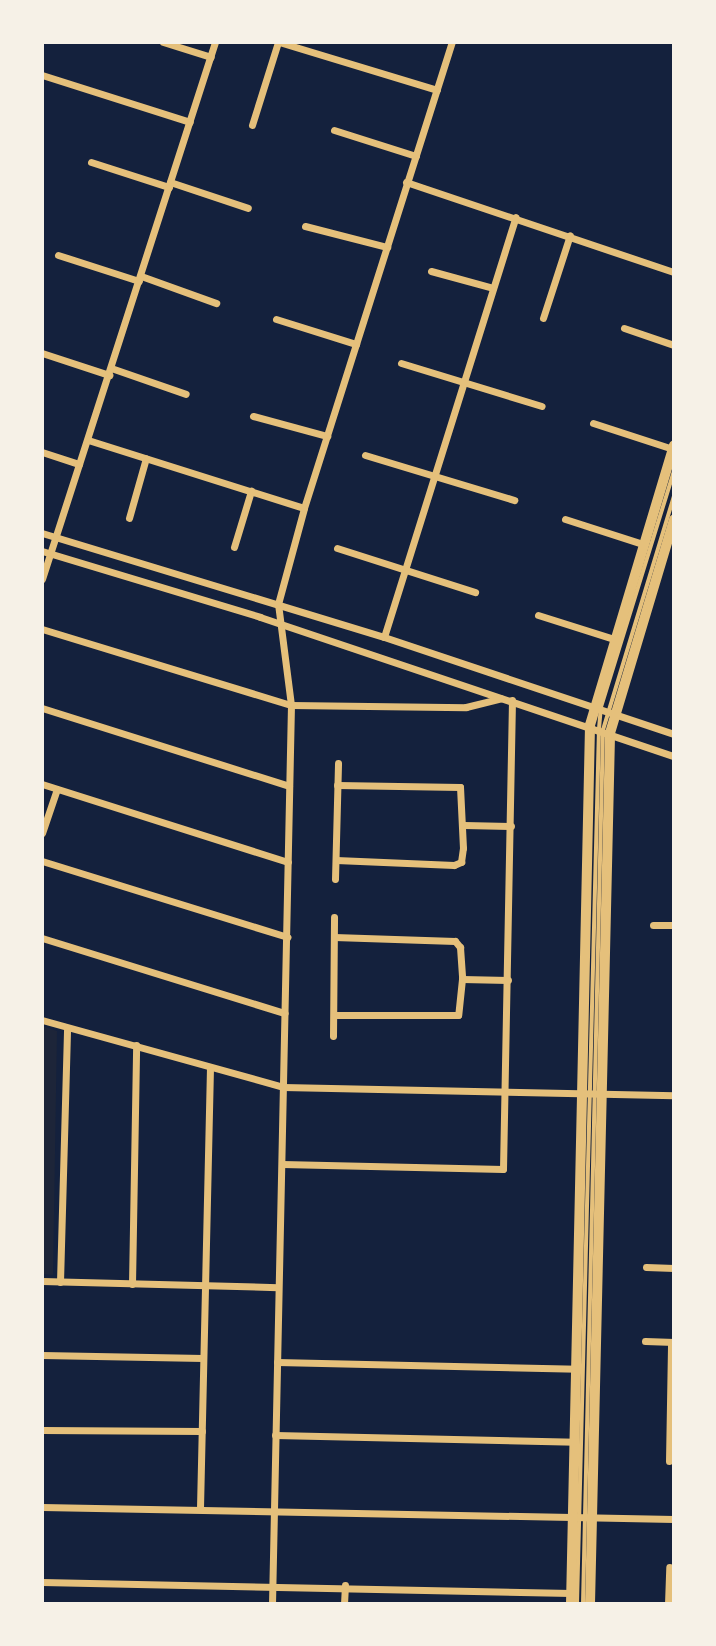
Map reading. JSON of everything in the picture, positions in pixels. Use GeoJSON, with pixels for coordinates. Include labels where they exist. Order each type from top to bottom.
{"type":"FeatureCollection","features":[{"type":"Feature","properties":{"kind":"main road"},"geometry":{"type":"LineString","coordinates":[[571,1598],[582,1518],[601,729],[614,639],[673,447]]}},
{"type":"Feature","properties":{"kind":"main road"},"geometry":{"type":"LineString","coordinates":[[590,1604],[575,1442],[593,1093],[601,729],[604,708],[671,538],[674,519]]}},
{"type":"Feature","properties":{"kind":"street"},"geometry":{"type":"LineString","coordinates":[[163,42],[211,57]]}},
{"type":"Feature","properties":{"kind":"street"},"geometry":{"type":"LineString","coordinates":[[42,579],[46,552],[55,537],[88,440],[215,42]]}},
{"type":"Feature","properties":{"kind":"street"},"geometry":{"type":"LineString","coordinates":[[252,125],[278,42],[437,90]]}},
{"type":"Feature","properties":{"kind":"street"},"geometry":{"type":"LineString","coordinates":[[272,1604],[291,705],[284,627],[278,604],[304,508],[452,42]]}},
{"type":"Feature","properties":{"kind":"street"},"geometry":{"type":"LineString","coordinates":[[42,75],[190,122]]}},
{"type":"Feature","properties":{"kind":"street"},"geometry":{"type":"LineString","coordinates":[[334,130],[416,156]]}},
{"type":"Feature","properties":{"kind":"street"},"geometry":{"type":"LineString","coordinates":[[91,162],[248,208]]}},
{"type":"Feature","properties":{"kind":"street"},"geometry":{"type":"LineString","coordinates":[[407,182],[674,272]]}},
{"type":"Feature","properties":{"kind":"street"},"geometry":{"type":"LineString","coordinates":[[384,637],[467,382],[516,217]]}},
{"type":"Feature","properties":{"kind":"street"},"geometry":{"type":"LineString","coordinates":[[305,226],[387,247]]}},
{"type":"Feature","properties":{"kind":"street"},"geometry":{"type":"LineString","coordinates":[[543,318],[570,235]]}},
{"type":"Feature","properties":{"kind":"street"},"geometry":{"type":"LineString","coordinates":[[58,255],[216,303]]}},
{"type":"Feature","properties":{"kind":"street"},"geometry":{"type":"LineString","coordinates":[[431,271],[493,288]]}},
{"type":"Feature","properties":{"kind":"street"},"geometry":{"type":"LineString","coordinates":[[276,319],[356,344]]}},
{"type":"Feature","properties":{"kind":"street"},"geometry":{"type":"LineString","coordinates":[[624,328],[674,345]]}},
{"type":"Feature","properties":{"kind":"street"},"geometry":{"type":"LineString","coordinates":[[42,352],[186,394]]}},
{"type":"Feature","properties":{"kind":"street"},"geometry":{"type":"LineString","coordinates":[[401,363],[542,406]]}},
{"type":"Feature","properties":{"kind":"street"},"geometry":{"type":"LineString","coordinates":[[253,416],[327,436]]}},
{"type":"Feature","properties":{"kind":"street"},"geometry":{"type":"LineString","coordinates":[[593,423],[673,447]]}},
{"type":"Feature","properties":{"kind":"street"},"geometry":{"type":"LineString","coordinates":[[88,440],[304,508]]}},
{"type":"Feature","properties":{"kind":"street"},"geometry":{"type":"LineString","coordinates":[[42,452],[79,464]]}},
{"type":"Feature","properties":{"kind":"street"},"geometry":{"type":"LineString","coordinates":[[365,455],[514,500]]}},
{"type":"Feature","properties":{"kind":"street"},"geometry":{"type":"LineString","coordinates":[[129,518],[146,458]]}},
{"type":"Feature","properties":{"kind":"street"},"geometry":{"type":"LineString","coordinates":[[234,547],[251,491]]}},
{"type":"Feature","properties":{"kind":"street"},"geometry":{"type":"LineString","coordinates":[[565,519],[643,544]]}},
{"type":"Feature","properties":{"kind":"street"},"geometry":{"type":"LineString","coordinates":[[42,533],[384,637],[604,708],[674,734]]}},
{"type":"Feature","properties":{"kind":"street"},"geometry":{"type":"LineString","coordinates":[[338,548],[475,592]]}},
{"type":"Feature","properties":{"kind":"street"},"geometry":{"type":"LineString","coordinates":[[46,552],[503,697],[674,756]]}},
{"type":"Feature","properties":{"kind":"street"},"geometry":{"type":"LineString","coordinates":[[538,615],[614,639]]}},
{"type":"Feature","properties":{"kind":"street"},"geometry":{"type":"LineString","coordinates":[[42,629],[291,705],[466,707],[503,697]]}},
{"type":"Feature","properties":{"kind":"street"},"geometry":{"type":"LineString","coordinates":[[282,1164],[503,1169],[508,1094],[512,700]]}},
{"type":"Feature","properties":{"kind":"street"},"geometry":{"type":"LineString","coordinates":[[42,708],[289,786]]}},
{"type":"Feature","properties":{"kind":"street"},"geometry":{"type":"LineString","coordinates":[[335,879],[338,763]]}},
{"type":"Feature","properties":{"kind":"street"},"geometry":{"type":"LineString","coordinates":[[42,784],[288,862]]}},
{"type":"Feature","properties":{"kind":"street"},"geometry":{"type":"LineString","coordinates":[[335,860],[458,864],[464,825],[460,787],[337,785]]}},
{"type":"Feature","properties":{"kind":"street"},"geometry":{"type":"LineString","coordinates":[[42,833],[57,789]]}},
{"type":"Feature","properties":{"kind":"street"},"geometry":{"type":"LineString","coordinates":[[464,825],[511,826]]}},
{"type":"Feature","properties":{"kind":"street"},"geometry":{"type":"LineString","coordinates":[[42,861],[287,937]]}},
{"type":"Feature","properties":{"kind":"street"},"geometry":{"type":"LineString","coordinates":[[333,1035],[334,917]]}},
{"type":"Feature","properties":{"kind":"street"},"geometry":{"type":"LineString","coordinates":[[653,925],[674,925]]}},
{"type":"Feature","properties":{"kind":"street"},"geometry":{"type":"LineString","coordinates":[[334,937],[455,941],[460,947],[462,979],[458,1015],[335,1015]]}},
{"type":"Feature","properties":{"kind":"street"},"geometry":{"type":"LineString","coordinates":[[42,938],[285,1013]]}},
{"type":"Feature","properties":{"kind":"street"},"geometry":{"type":"LineString","coordinates":[[462,979],[508,980]]}},
{"type":"Feature","properties":{"kind":"street"},"geometry":{"type":"LineString","coordinates":[[42,1020],[283,1087],[508,1094],[674,1095]]}},
{"type":"Feature","properties":{"kind":"street"},"geometry":{"type":"LineString","coordinates":[[61,1282],[67,1029]]}},
{"type":"Feature","properties":{"kind":"street"},"geometry":{"type":"LineString","coordinates":[[132,1284],[136,1045]]}},
{"type":"Feature","properties":{"kind":"street"},"geometry":{"type":"LineString","coordinates":[[200,1508],[210,1068]]}},
{"type":"Feature","properties":{"kind":"street"},"geometry":{"type":"LineString","coordinates":[[646,1267],[674,1268]]}},
{"type":"Feature","properties":{"kind":"street"},"geometry":{"type":"LineString","coordinates":[[42,1282],[278,1287]]}},
{"type":"Feature","properties":{"kind":"street"},"geometry":{"type":"LineString","coordinates":[[645,1341],[673,1342],[672,1444],[669,1461]]}},
{"type":"Feature","properties":{"kind":"street"},"geometry":{"type":"LineString","coordinates":[[42,1355],[203,1358]]}},
{"type":"Feature","properties":{"kind":"street"},"geometry":{"type":"LineString","coordinates":[[277,1362],[577,1369]]}},
{"type":"Feature","properties":{"kind":"street"},"geometry":{"type":"LineString","coordinates":[[42,1430],[201,1431]]}},
{"type":"Feature","properties":{"kind":"street"},"geometry":{"type":"LineString","coordinates":[[275,1435],[575,1442]]}},
{"type":"Feature","properties":{"kind":"street"},"geometry":{"type":"LineString","coordinates":[[42,1507],[274,1509],[674,1519]]}},
{"type":"Feature","properties":{"kind":"street"},"geometry":{"type":"LineString","coordinates":[[668,1604],[671,1595],[669,1567]]}},
{"type":"Feature","properties":{"kind":"street"},"geometry":{"type":"LineString","coordinates":[[42,1582],[345,1585],[571,1598]]}},
{"type":"Feature","properties":{"kind":"street"},"geometry":{"type":"LineString","coordinates":[[344,1604],[345,1585]]}},
{"type":"Feature","properties":{"kind":"lane"},"geometry":{"type":"LineString","coordinates":[[604,708],[674,471]]}},
{"type":"Feature","properties":{"kind":"lane"},"geometry":{"type":"LineString","coordinates":[[604,708],[674,497]]}},
{"type":"Feature","properties":{"kind":"lane"},"geometry":{"type":"LineString","coordinates":[[577,1604],[582,1518]]}},
{"type":"Feature","properties":{"kind":"lane"},"geometry":{"type":"LineString","coordinates":[[582,1518],[583,1604]]}},
{"type":"Feature","properties":{"kind":"shaded area"},"geometry":{"type":"Polygon","coordinates":[[[42,1026],[57,1031],[53,1275],[42,1274],[42,1026]]]}}]}
